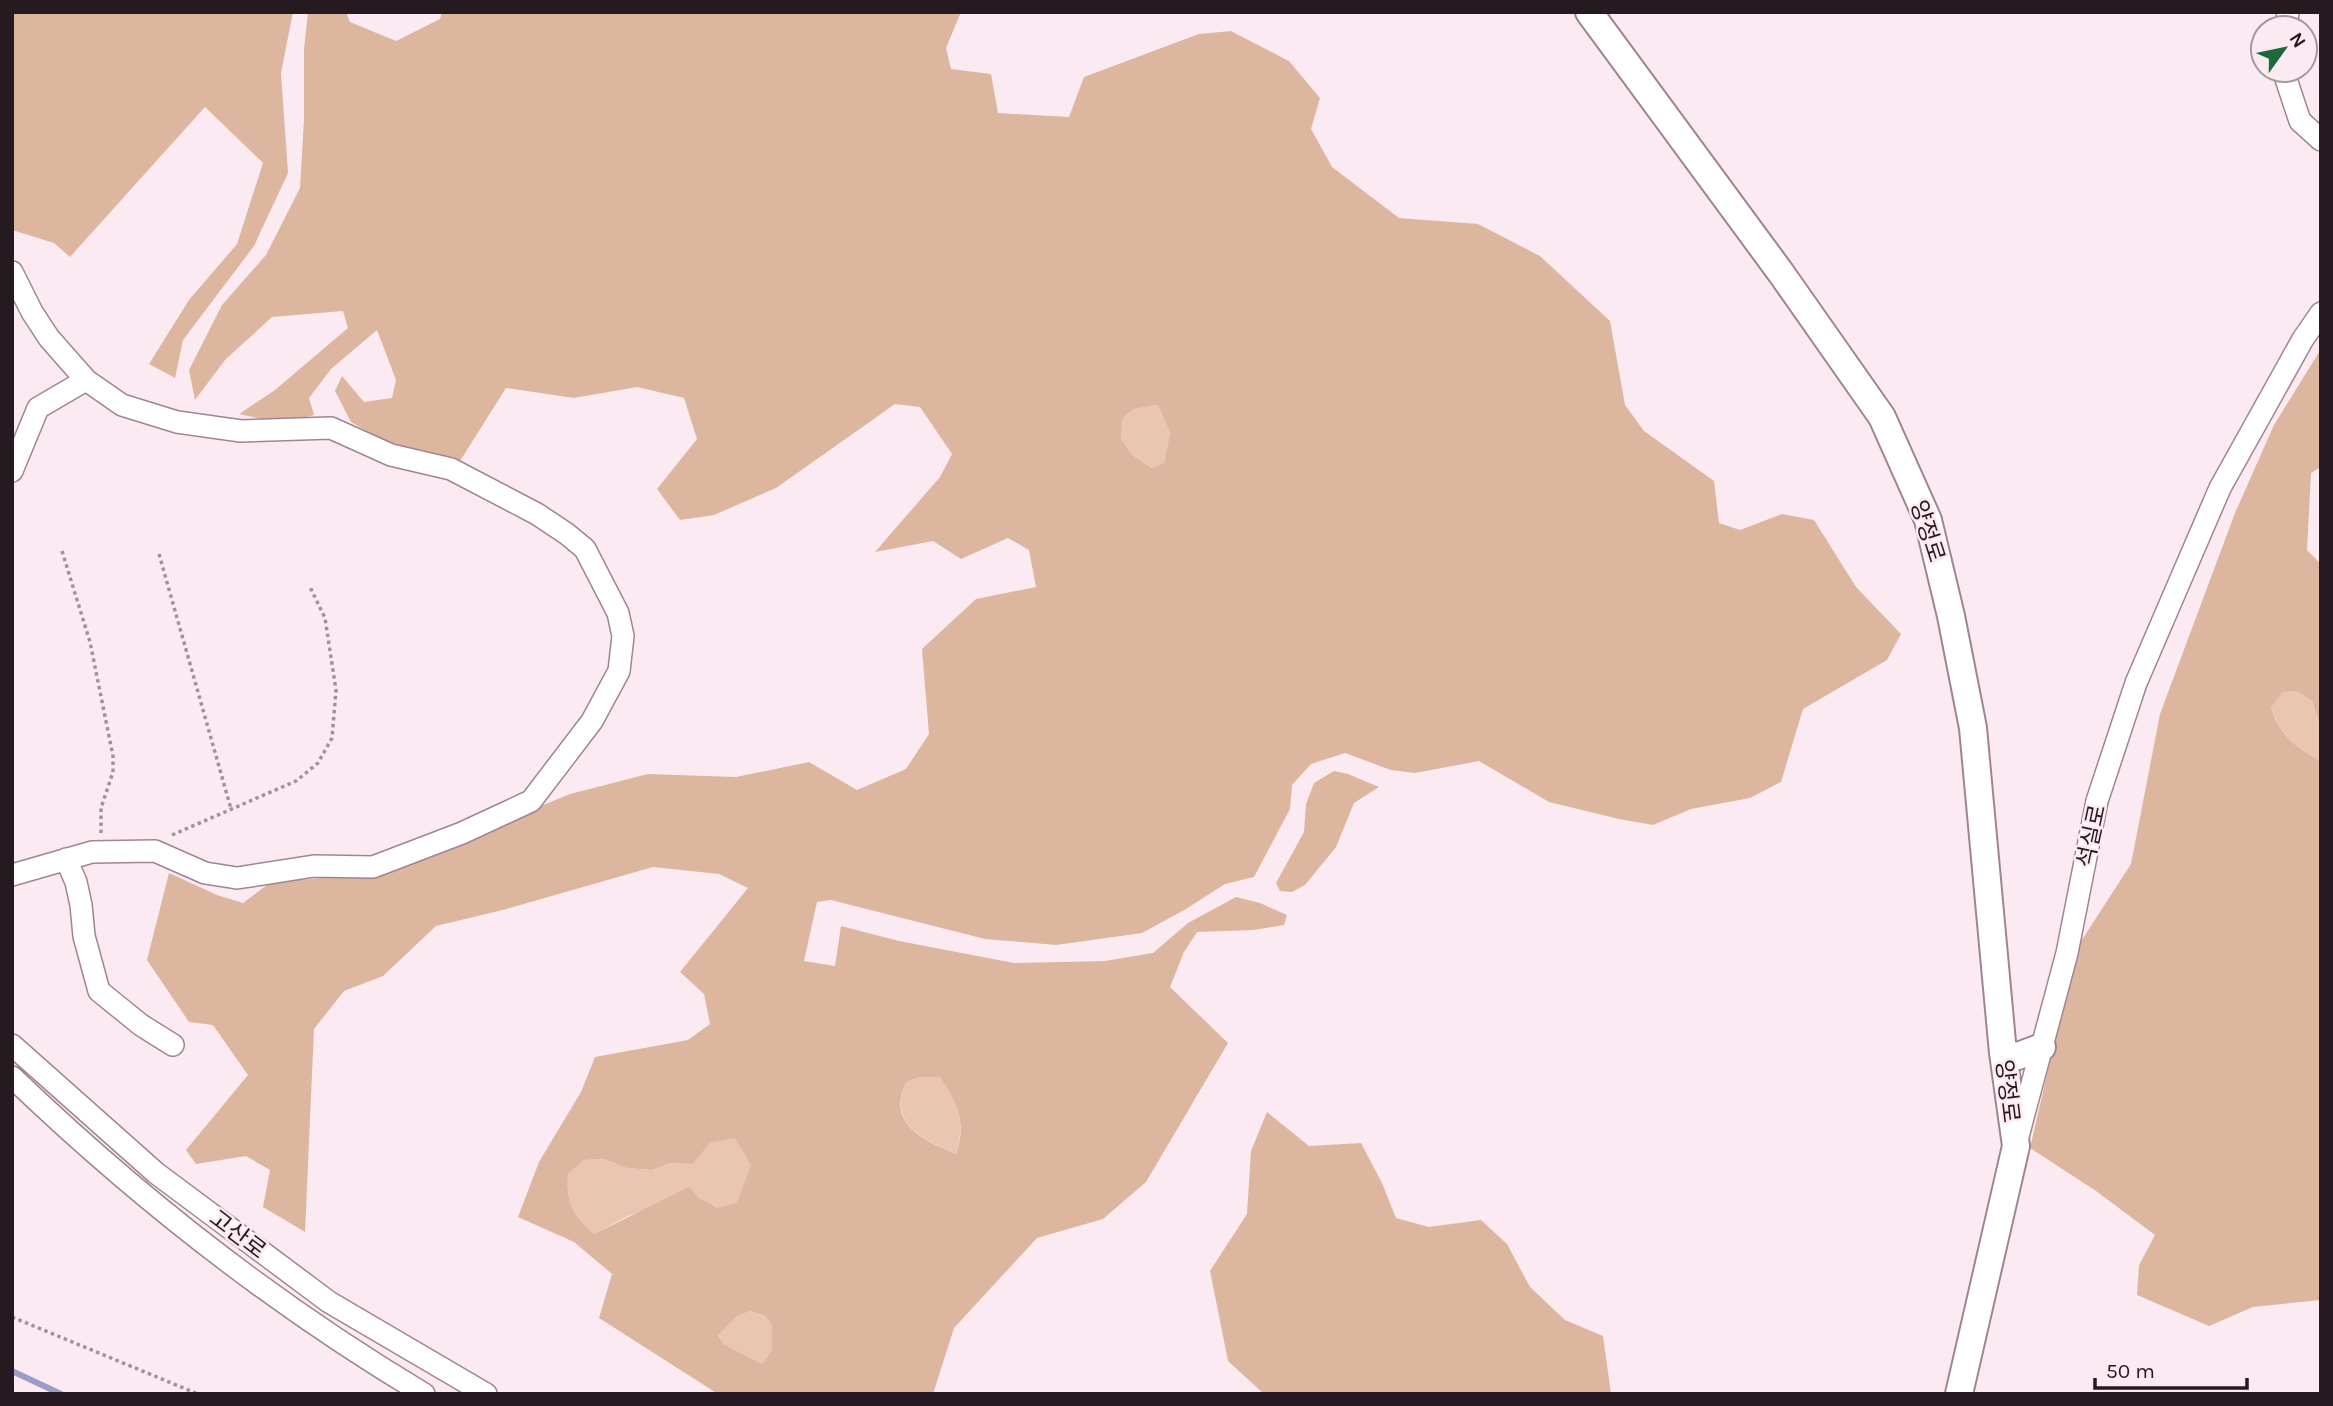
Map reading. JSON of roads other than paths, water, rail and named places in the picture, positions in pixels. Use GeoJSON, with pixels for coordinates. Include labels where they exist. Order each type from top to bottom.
{"type":"FeatureCollection","features":[{"type":"Feature","properties":{"kind":"main road","name":"양정로"},"geometry":{"type":"LineString","coordinates":[[1589,12],[1781,273],[1882,417],[1928,520],[1951,616],[1973,728],[2003,1053],[2016,1146]]}},
{"type":"Feature","properties":{"kind":"main road"},"geometry":{"type":"LineString","coordinates":[[2003,1053],[2018,1056],[2042,1047]]}},
{"type":"Feature","properties":{"kind":"main road","name":"석실로"},"geometry":{"type":"LineString","coordinates":[[1959,1394],[2016,1146]]}},
{"type":"Feature","properties":{"kind":"street"},"geometry":{"type":"LineString","coordinates":[[2288,84],[2300,121],[2321,140]]}},
{"type":"Feature","properties":{"kind":"street"},"geometry":{"type":"LineString","coordinates":[[12,272],[32,312],[49,338],[86,380],[122,405],[177,422],[241,431],[331,428],[390,455],[451,469],[567,534],[585,549],[618,613],[623,636],[619,671],[592,721],[531,801],[373,867],[313,866],[237,878],[205,873],[155,850],[92,852],[12,875]]}},
{"type":"Feature","properties":{"kind":"street","name":"석실로"},"geometry":{"type":"LineString","coordinates":[[2016,1146],[2067,953],[2097,801],[2136,683],[2220,488],[2302,339],[2321,313]]}},
{"type":"Feature","properties":{"kind":"street"},"geometry":{"type":"LineString","coordinates":[[12,471],[38,408],[86,380]]}},
{"type":"Feature","properties":{"kind":"street"},"geometry":{"type":"LineString","coordinates":[[66,859],[76,882],[84,936],[99,991],[141,1025],[173,1045]]}},
{"type":"Feature","properties":{"kind":"street","name":"고산로"},"geometry":{"type":"LineString","coordinates":[[12,1045],[156,1173],[329,1302],[486,1394]]}},
{"type":"Feature","properties":{"kind":"street","name":"고산로"},"geometry":{"type":"LineString","coordinates":[[12,1077],[55,1118],[210,1250],[381,1368],[424,1394]]}},
{"type":"Feature","properties":{"kind":"waterway"},"geometry":{"type":"LineString","coordinates":[[12,1371],[61,1394]]}}]}
